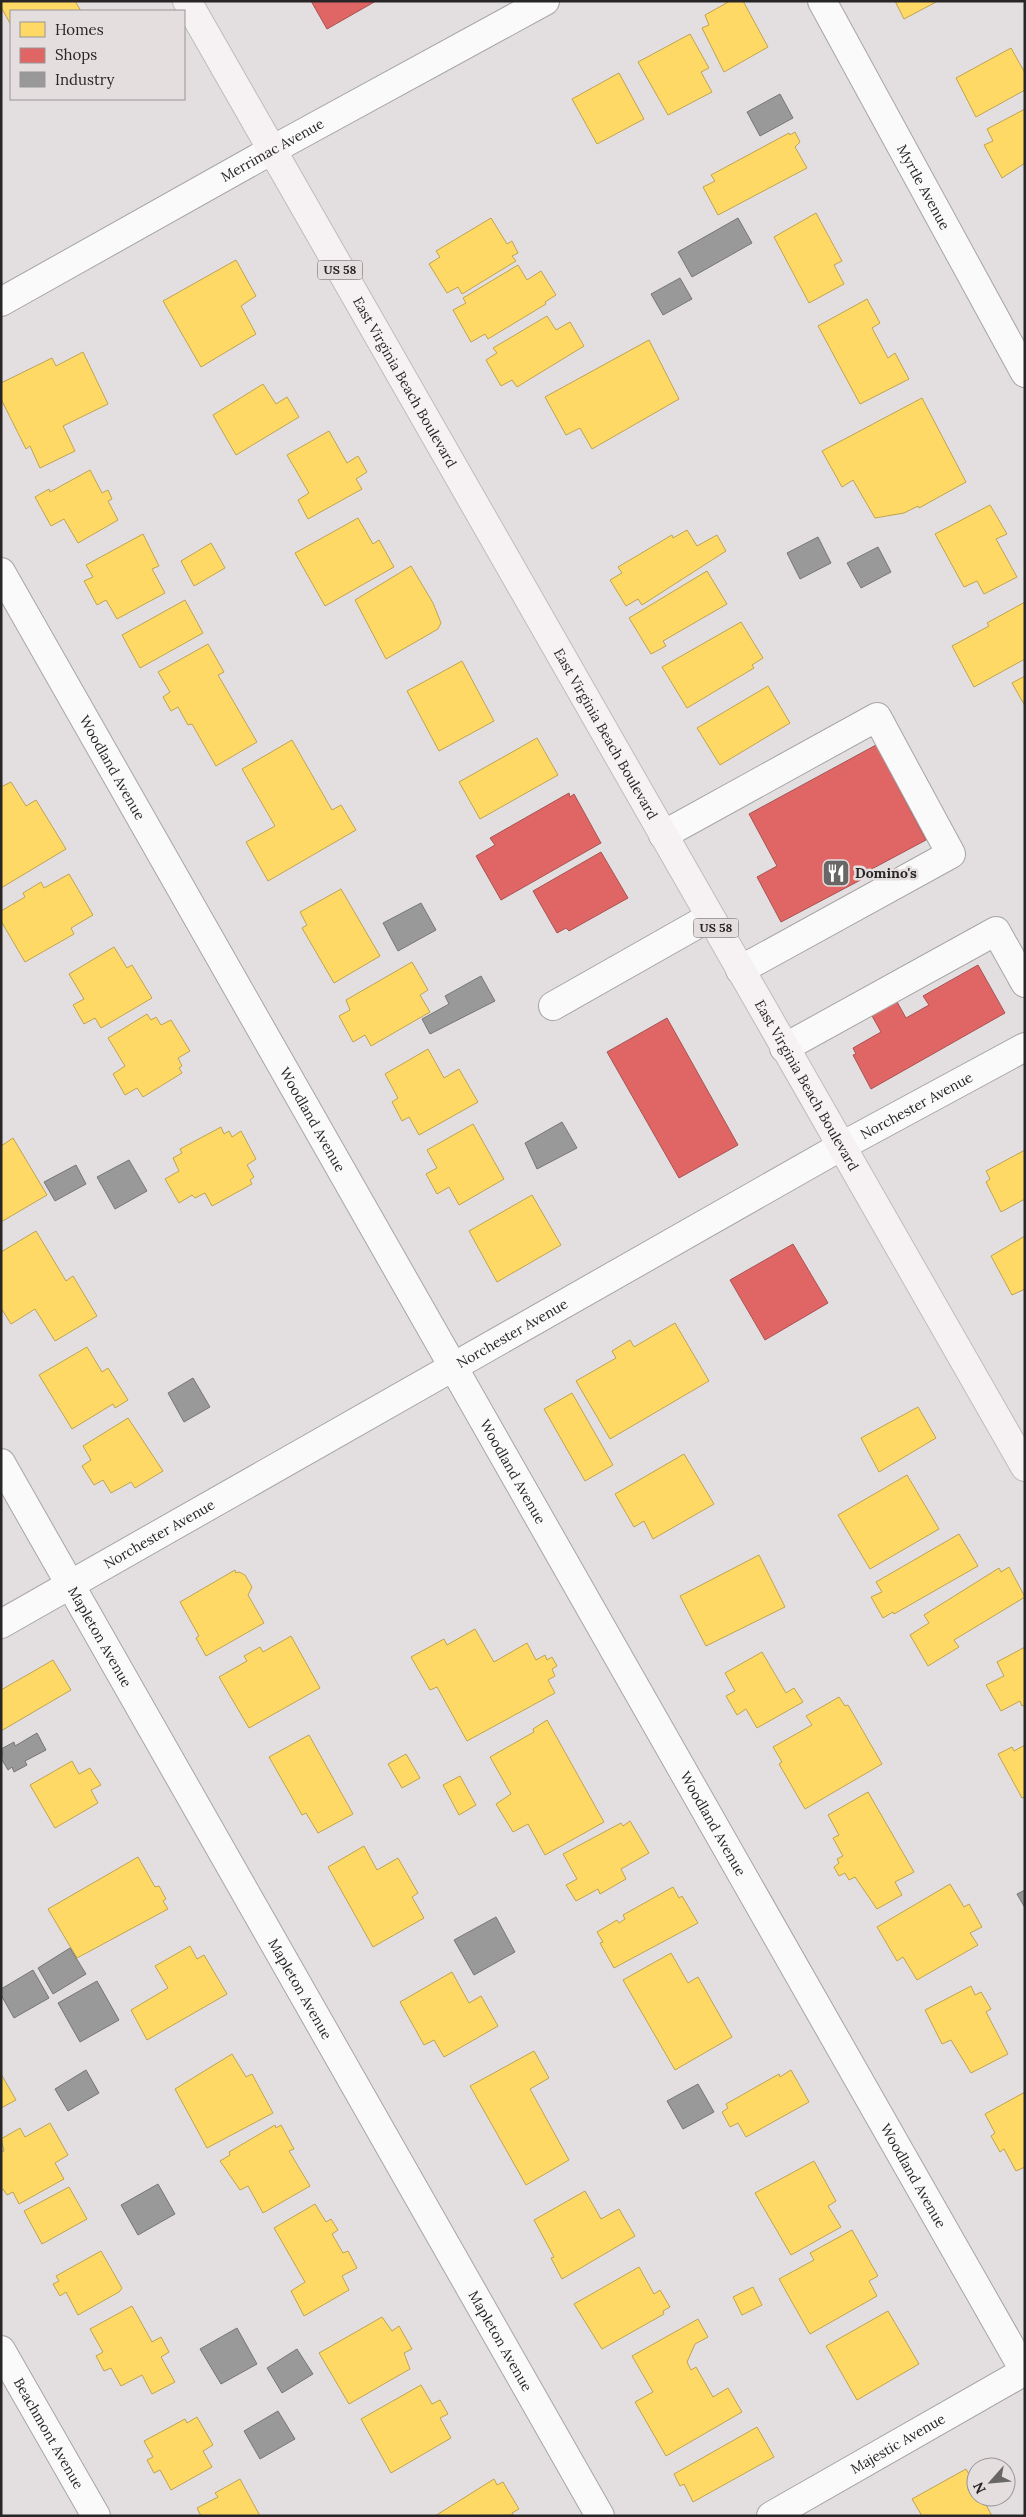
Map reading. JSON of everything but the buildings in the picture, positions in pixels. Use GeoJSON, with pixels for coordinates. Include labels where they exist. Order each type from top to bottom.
{"type":"FeatureCollection","features":[{"type":"Feature","properties":{"kind":"main road","name":"East Virginia Beach Boulevard"},"geometry":{"type":"LineString","coordinates":[[186,1],[840,1147],[1025,1467]]}},
{"type":"Feature","properties":{"kind":"street","name":"Merrimac Avenue"},"geometry":{"type":"LineString","coordinates":[[1,302],[272,150],[545,1]]}},
{"type":"Feature","properties":{"kind":"street","name":"Myrtle Avenue"},"geometry":{"type":"LineString","coordinates":[[822,1],[1025,373]]}},
{"type":"Feature","properties":{"kind":"street","name":"Woodland Avenue"},"geometry":{"type":"LineString","coordinates":[[1,572],[1025,2372]]}},
{"type":"Feature","properties":{"kind":"street"},"geometry":{"type":"LineString","coordinates":[[663,835],[877,717],[951,854],[740,970]]}},
{"type":"Feature","properties":{"kind":"street"},"geometry":{"type":"LineString","coordinates":[[553,1006],[710,917]]}},
{"type":"Feature","properties":{"kind":"street"},"geometry":{"type":"LineString","coordinates":[[784,1048],[996,931],[1025,983]]}},
{"type":"Feature","properties":{"kind":"street","name":"Norchester Avenue"},"geometry":{"type":"LineString","coordinates":[[1,1624],[840,1147],[1025,1047]]}},
{"type":"Feature","properties":{"kind":"street","name":"Mapleton Avenue"},"geometry":{"type":"LineString","coordinates":[[1,1463],[600,2516]]}},
{"type":"Feature","properties":{"kind":"street","name":"Beachmont Avenue"},"geometry":{"type":"LineString","coordinates":[[1,2350],[96,2516]]}},
{"type":"Feature","properties":{"kind":"street","name":"Majestic Avenue"},"geometry":{"type":"LineString","coordinates":[[771,2516],[1025,2372]]}},
{"type":"Feature","properties":{"kind":"place","name":"Domino's"},"geometry":{"type":"Point","coordinates":[836,873]}}]}
